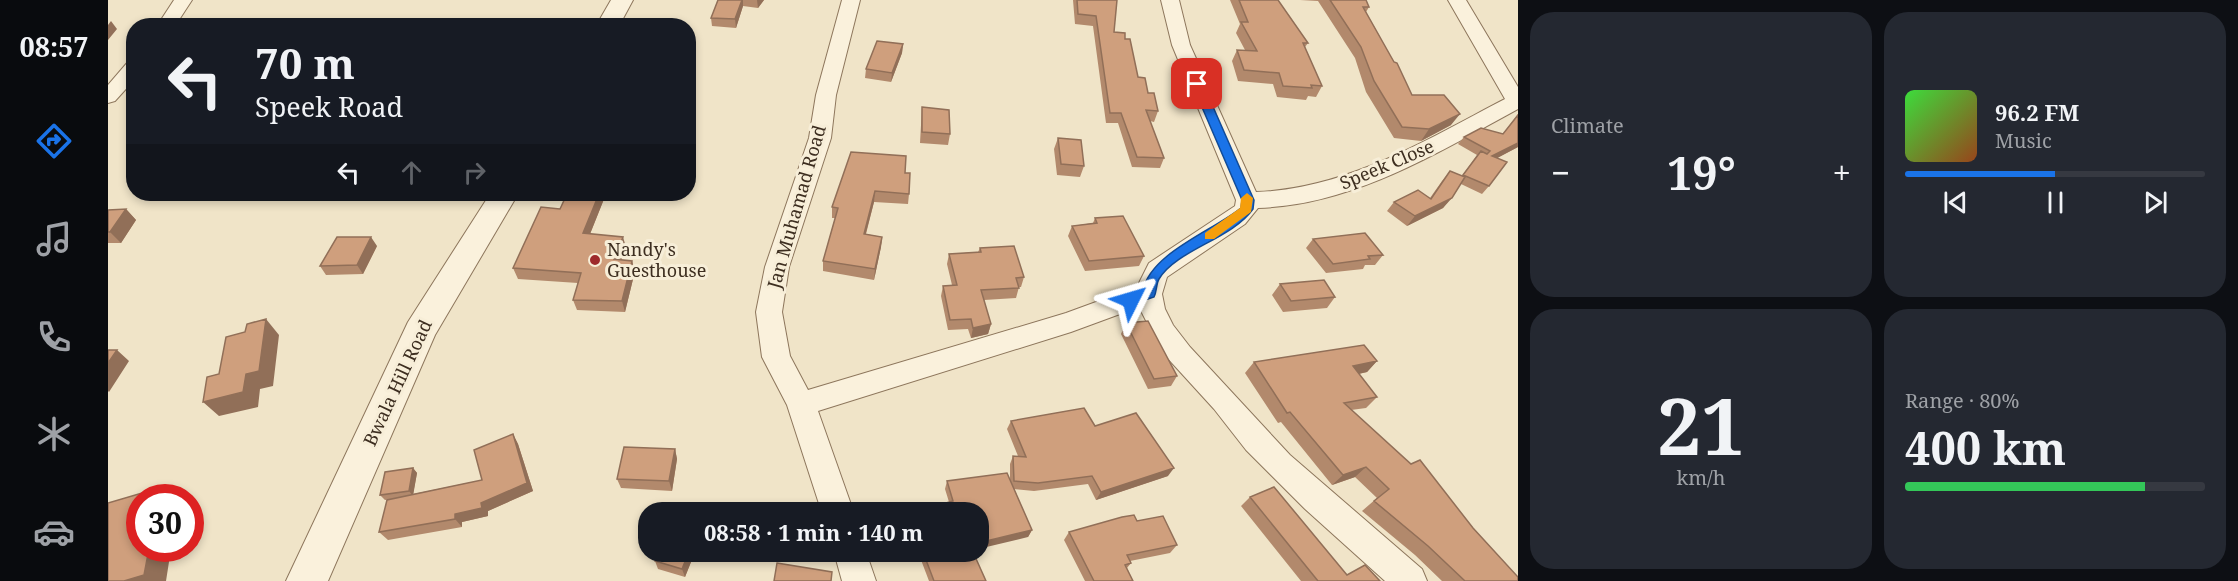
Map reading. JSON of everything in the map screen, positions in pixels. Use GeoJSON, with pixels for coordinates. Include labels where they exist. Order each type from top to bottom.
{"type":"FeatureCollection","features":[{"type":"Feature","properties":{"kind":"street"},"geometry":{"type":"LineString","coordinates":[[171,18],[183,0]]}},
{"type":"Feature","properties":{"kind":"street"},"geometry":{"type":"LineString","coordinates":[[612,18],[622,0]]}},
{"type":"Feature","properties":{"kind":"street","name":"Jan Muhamad Road"},"geometry":{"type":"LineString","coordinates":[[834,502],[801,404],[776,357],[769,312],[777,267],[820,138],[826,95],[851,0]]}},
{"type":"Feature","properties":{"kind":"street"},"geometry":{"type":"LineString","coordinates":[[1170,0],[1180,45],[1248,200],[1246,209],[1237,218],[1158,270],[1152,278],[1149,293],[1152,309],[1166,338],[1228,405],[1259,445],[1297,482],[1410,581]]}},
{"type":"Feature","properties":{"kind":"street"},"geometry":{"type":"LineString","coordinates":[[1457,0],[1517,102]]}},
{"type":"Feature","properties":{"kind":"street"},"geometry":{"type":"LineString","coordinates":[[108,97],[126,76]]}},
{"type":"Feature","properties":{"kind":"street","name":"Speek Close"},"geometry":{"type":"LineString","coordinates":[[1248,200],[1296,197],[1376,173],[1406,160],[1517,102]]}},
{"type":"Feature","properties":{"kind":"street","name":"Bwala Hill Road"},"geometry":{"type":"LineString","coordinates":[[307,581],[420,331],[500,201]]}},
{"type":"Feature","properties":{"kind":"street"},"geometry":{"type":"LineString","coordinates":[[801,404],[1071,322],[1149,293]]}},
{"type":"Feature","properties":{"kind":"street"},"geometry":{"type":"LineString","coordinates":[[853,562],[859,581]]}},
{"type":"Feature","properties":{"kind":"building"},"geometry":{"type":"Polygon","coordinates":[[[718,0],[742,0],[735,19],[711,18],[718,0]]]}},
{"type":"Feature","properties":{"kind":"building"},"geometry":{"type":"Polygon","coordinates":[[[1077,0],[1117,0],[1114,32],[1125,33],[1125,39],[1130,39],[1138,77],[1145,78],[1148,93],[1154,93],[1158,111],[1146,110],[1164,158],[1137,157],[1121,113],[1110,113],[1096,16],[1078,14],[1077,0]]]}},
{"type":"Feature","properties":{"kind":"building"},"geometry":{"type":"Polygon","coordinates":[[[1239,0],[1278,0],[1308,43],[1303,43],[1322,86],[1311,85],[1312,88],[1283,86],[1279,73],[1244,70],[1237,50],[1257,51],[1241,22],[1248,22],[1239,0]]]}},
{"type":"Feature","properties":{"kind":"building"},"geometry":{"type":"Polygon","coordinates":[[[1330,0],[1366,0],[1369,7],[1363,7],[1394,62],[1397,63],[1412,95],[1444,95],[1460,114],[1429,129],[1402,127],[1374,81],[1361,47],[1330,0]]]}},
{"type":"Feature","properties":{"kind":"building"},"geometry":{"type":"Polygon","coordinates":[[[877,41],[903,44],[892,73],[866,69],[877,41]]]}},
{"type":"Feature","properties":{"kind":"building"},"geometry":{"type":"Polygon","coordinates":[[[922,107],[949,110],[950,134],[922,132],[922,107]]]}},
{"type":"Feature","properties":{"kind":"building"},"geometry":{"type":"Polygon","coordinates":[[[1518,115],[1518,143],[1492,156],[1507,162],[1489,186],[1463,175],[1481,151],[1487,154],[1490,151],[1464,137],[1481,128],[1503,134],[1518,115]]]}},
{"type":"Feature","properties":{"kind":"building"},"geometry":{"type":"Polygon","coordinates":[[[1058,138],[1081,140],[1084,166],[1061,164],[1058,138]]]}},
{"type":"Feature","properties":{"kind":"building"},"geometry":{"type":"Polygon","coordinates":[[[851,152],[906,156],[905,173],[910,173],[909,194],[875,191],[864,234],[882,237],[875,269],[823,261],[838,208],[832,207],[851,152]]]}},
{"type":"Feature","properties":{"kind":"building"},"geometry":{"type":"Polygon","coordinates":[[[1450,171],[1465,177],[1452,198],[1415,216],[1394,202],[1418,190],[1431,199],[1450,171]]]}},
{"type":"Feature","properties":{"kind":"building"},"geometry":{"type":"Polygon","coordinates":[[[564,201],[596,201],[583,233],[623,237],[614,259],[632,261],[622,301],[573,300],[581,273],[513,268],[541,207],[560,209],[564,201]]]}},
{"type":"Feature","properties":{"kind":"building"},"geometry":{"type":"Polygon","coordinates":[[[126,209],[110,232],[108,232],[108,210],[126,209]]]}},
{"type":"Feature","properties":{"kind":"building"},"geometry":{"type":"Polygon","coordinates":[[[1123,216],[1144,256],[1089,261],[1072,226],[1097,223],[1095,218],[1123,216]]]}},
{"type":"Feature","properties":{"kind":"building"},"geometry":{"type":"Polygon","coordinates":[[[1365,233],[1383,255],[1333,264],[1313,239],[1365,233]]]}},
{"type":"Feature","properties":{"kind":"building"},"geometry":{"type":"Polygon","coordinates":[[[337,237],[371,237],[357,265],[320,266],[337,237]]]}},
{"type":"Feature","properties":{"kind":"building"},"geometry":{"type":"Polygon","coordinates":[[[1014,246],[1024,277],[1016,278],[1019,288],[981,290],[991,324],[973,328],[971,319],[950,320],[943,286],[957,285],[949,254],[981,252],[980,248],[1014,246]]]}},
{"type":"Feature","properties":{"kind":"building"},"geometry":{"type":"Polygon","coordinates":[[[1324,280],[1335,297],[1291,301],[1280,284],[1324,280]]]}},
{"type":"Feature","properties":{"kind":"building"},"geometry":{"type":"Polygon","coordinates":[[[266,319],[259,371],[246,374],[243,392],[203,402],[207,377],[219,374],[226,337],[245,332],[247,324],[266,319]]]}},
{"type":"Feature","properties":{"kind":"building"},"geometry":{"type":"Polygon","coordinates":[[[1148,321],[1177,376],[1154,379],[1126,323],[1148,321]]]}},
{"type":"Feature","properties":{"kind":"building"},"geometry":{"type":"Polygon","coordinates":[[[1364,345],[1377,361],[1353,366],[1377,397],[1344,403],[1411,464],[1420,460],[1473,528],[1518,577],[1518,581],[1465,581],[1428,546],[1374,501],[1389,489],[1366,467],[1343,475],[1290,412],[1287,413],[1254,362],[1364,345]]]}},
{"type":"Feature","properties":{"kind":"building"},"geometry":{"type":"Polygon","coordinates":[[[108,350],[117,350],[108,363],[108,350]]]}},
{"type":"Feature","properties":{"kind":"building"},"geometry":{"type":"Polygon","coordinates":[[[1084,408],[1095,426],[1136,413],[1174,468],[1101,492],[1092,476],[1038,483],[1014,481],[1013,456],[1026,457],[1011,421],[1084,408]]]}},
{"type":"Feature","properties":{"kind":"building"},"geometry":{"type":"Polygon","coordinates":[[[513,434],[527,483],[481,503],[482,508],[455,514],[455,519],[379,532],[387,500],[482,480],[474,450],[513,434]]]}},
{"type":"Feature","properties":{"kind":"building"},"geometry":{"type":"Polygon","coordinates":[[[624,447],[675,449],[669,481],[617,479],[624,447]]]}},
{"type":"Feature","properties":{"kind":"building"},"geometry":{"type":"Polygon","coordinates":[[[413,468],[409,491],[380,495],[385,472],[413,468]]]}},
{"type":"Feature","properties":{"kind":"building"},"geometry":{"type":"Polygon","coordinates":[[[1007,473],[1032,530],[989,540],[989,502],[949,502],[953,501],[947,481],[1007,473]]]}},
{"type":"Feature","properties":{"kind":"building"},"geometry":{"type":"Polygon","coordinates":[[[1274,487],[1347,575],[1365,565],[1380,581],[1318,581],[1250,497],[1274,487]]]}},
{"type":"Feature","properties":{"kind":"building"},"geometry":{"type":"Polygon","coordinates":[[[126,498],[126,562],[146,562],[144,575],[124,581],[108,581],[108,503],[126,498]]]}},
{"type":"Feature","properties":{"kind":"building"},"geometry":{"type":"Polygon","coordinates":[[[1134,515],[1137,521],[1163,516],[1177,545],[1127,555],[1131,563],[1125,565],[1133,581],[1094,581],[1069,532],[1134,515]]]}},
{"type":"Feature","properties":{"kind":"building"},"geometry":{"type":"Polygon","coordinates":[[[658,562],[685,562],[682,569],[658,562]]]}},
{"type":"Feature","properties":{"kind":"building"},"geometry":{"type":"Polygon","coordinates":[[[927,562],[977,562],[986,581],[934,581],[927,562]]]}},
{"type":"Feature","properties":{"kind":"building"},"geometry":{"type":"Polygon","coordinates":[[[777,563],[832,572],[831,581],[774,581],[777,563]]]}},
{"type":"Feature","properties":{"kind":"slow traffic"},"geometry":{"type":"LineString","coordinates":[[1209,236],[1237,218],[1246,209],[1247,198]]}},
{"type":"Feature","properties":{"kind":"place","name":"Nandy's Guesthouse"},"geometry":{"type":"Point","coordinates":[595,260]}},
{"type":"Feature","properties":{"kind":"route"},"geometry":{"type":"LineString","coordinates":[[1131,300],[1149,293],[1152,278],[1166,263],[1227,226],[1246,209],[1248,200],[1197,84]]}}]}
